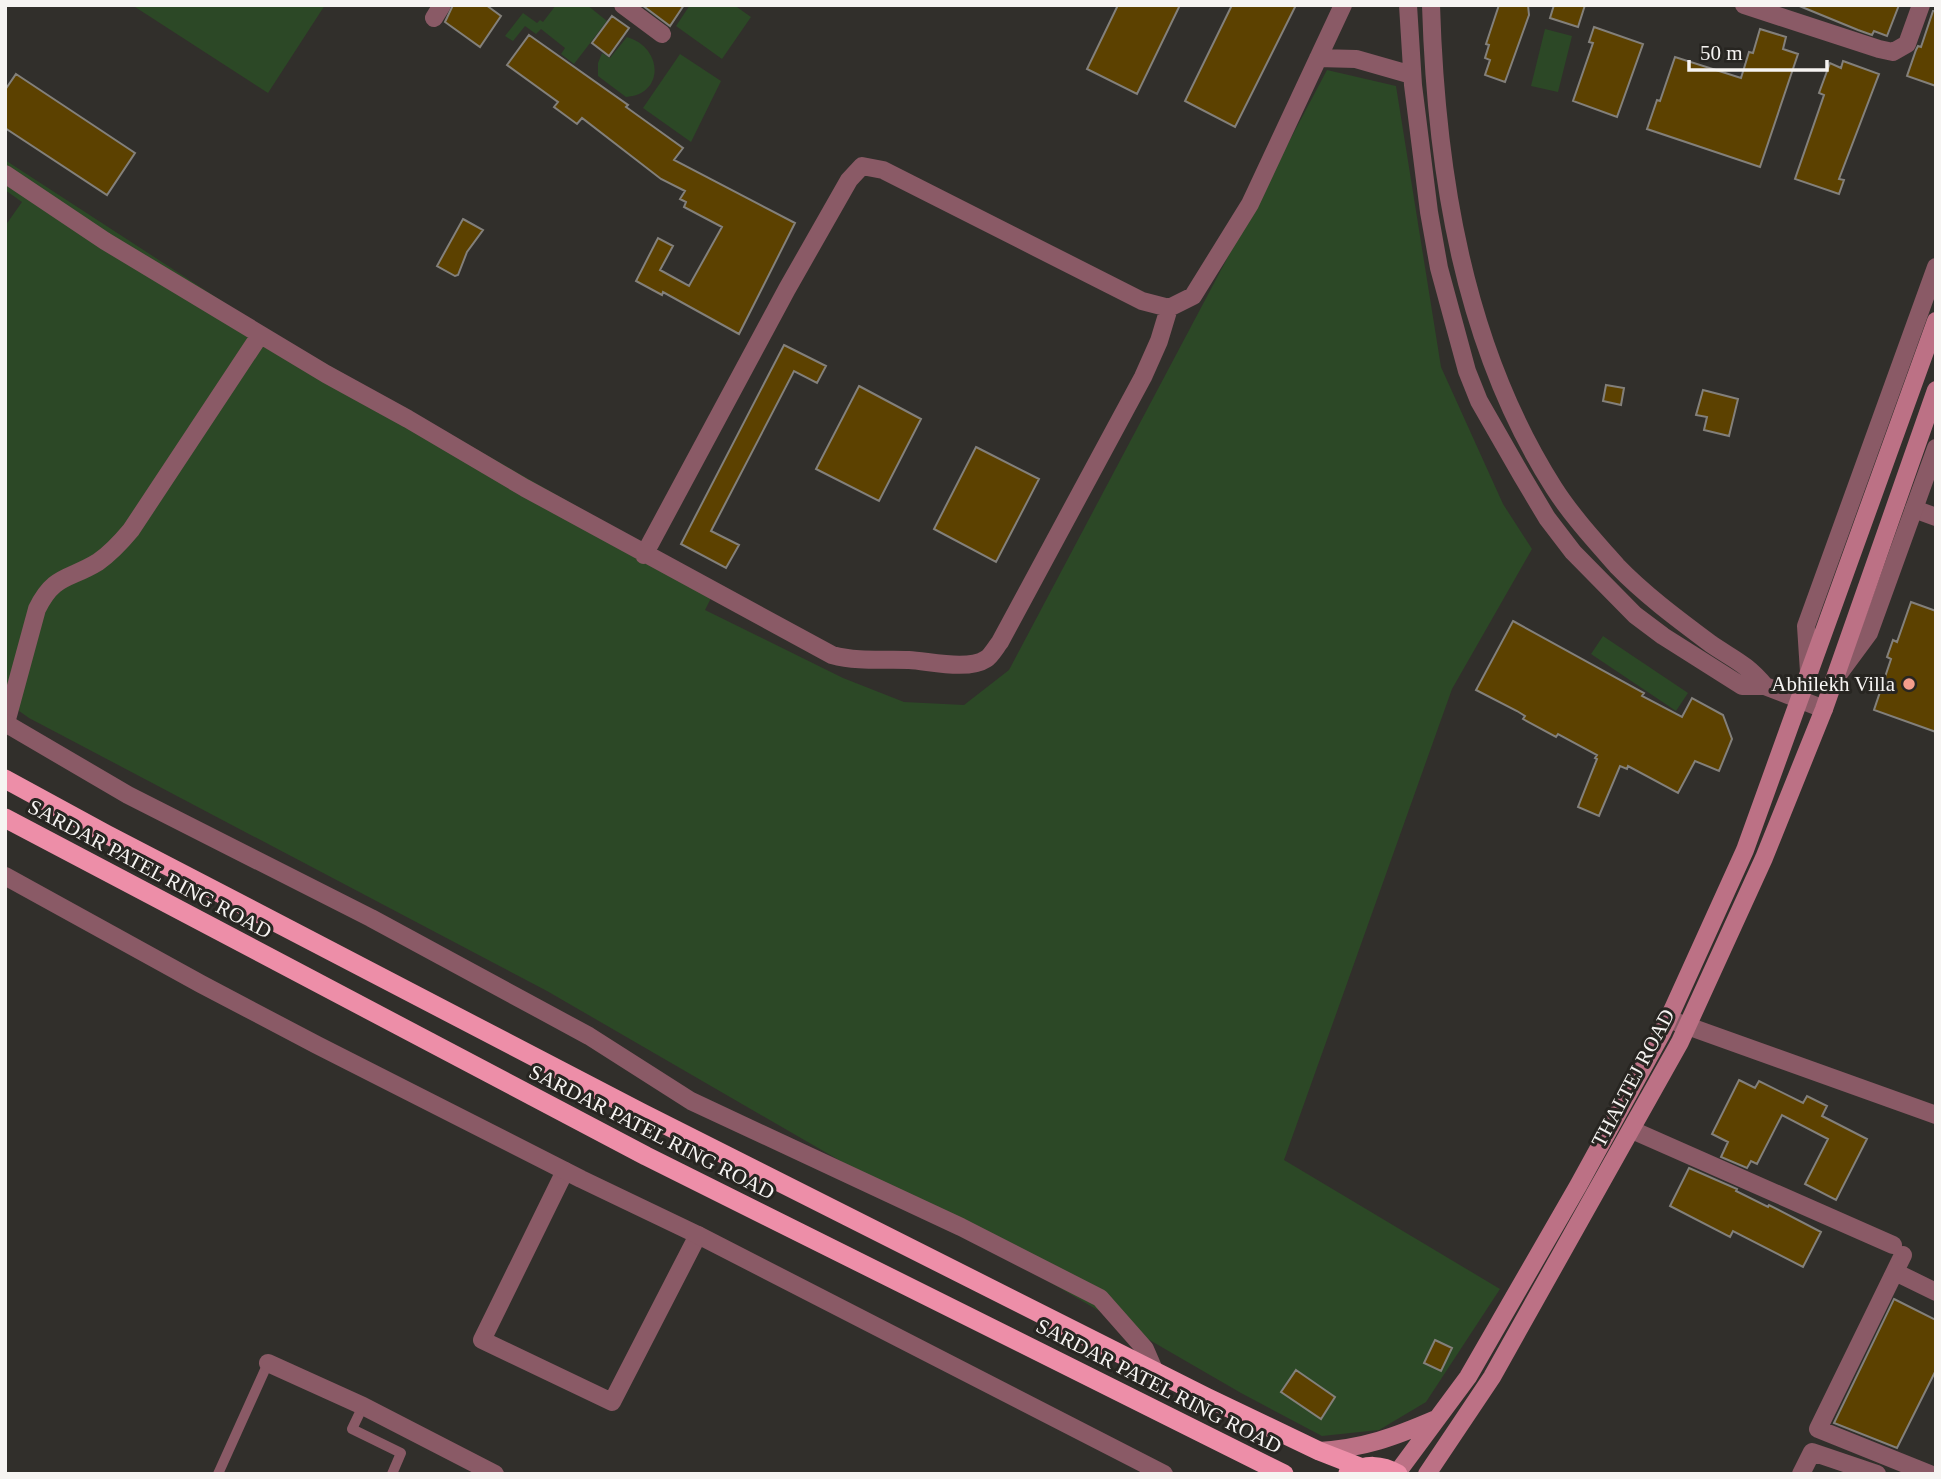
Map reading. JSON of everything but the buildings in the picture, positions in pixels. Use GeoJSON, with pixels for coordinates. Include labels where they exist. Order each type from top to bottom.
{"type":"FeatureCollection","features":[{"type":"Feature","properties":{"kind":"highway","name":"SARDAR PATEL RING ROAD"},"geometry":{"type":"LineString","coordinates":[[5,779],[642,1114],[1319,1451],[1354,1471],[1373,1465],[1397,1473]]}},
{"type":"Feature","properties":{"kind":"highway","name":"SARDAR PATEL RING ROAD"},"geometry":{"type":"LineString","coordinates":[[5,818],[646,1156],[1284,1474]]}},
{"type":"Feature","properties":{"kind":"main road"},"geometry":{"type":"LineString","coordinates":[[1397,1473],[1468,1377],[1578,1185],[1668,1019],[1745,850],[1936,321]]}},
{"type":"Feature","properties":{"kind":"main road","name":"THALTEJ ROAD"},"geometry":{"type":"LineString","coordinates":[[1427,1474],[1492,1377],[1632,1130],[1688,1025],[1764,858],[1824,709],[1936,390]]}},
{"type":"Feature","properties":{"kind":"main road"},"geometry":{"type":"LineString","coordinates":[[1319,1451],[1346,1449],[1384,1441],[1436,1419]]}},
{"type":"Feature","properties":{"kind":"street"},"geometry":{"type":"LineString","coordinates":[[623,5],[662,34]]}},
{"type":"Feature","properties":{"kind":"street"},"geometry":{"type":"LineString","coordinates":[[644,555],[787,289],[849,180],[862,166],[883,170],[1142,301],[1169,308],[1193,296],[1250,204],[1343,5]]}},
{"type":"Feature","properties":{"kind":"street"},"geometry":{"type":"LineString","coordinates":[[1408,5],[1412,75],[1429,212],[1439,268],[1467,371],[1495,431],[1547,518],[1573,552],[1634,615],[1742,686],[1765,686],[1824,709]]}},
{"type":"Feature","properties":{"kind":"street"},"geometry":{"type":"LineString","coordinates":[[1431,5],[1441,139],[1455,230],[1484,345],[1505,397],[1553,488],[1587,533],[1620,569],[1663,607],[1751,669],[1765,686]]}},
{"type":"Feature","properties":{"kind":"street"},"geometry":{"type":"LineString","coordinates":[[1744,5],[1879,50],[1893,52],[1907,44],[1921,5]]}},
{"type":"Feature","properties":{"kind":"street"},"geometry":{"type":"LineString","coordinates":[[1318,58],[1356,59],[1412,75]]}},
{"type":"Feature","properties":{"kind":"street"},"geometry":{"type":"LineString","coordinates":[[5,174],[105,241],[260,335],[644,555],[832,655],[850,660],[970,664],[986,659],[1000,642],[1143,377],[1159,341],[1169,308]]}},
{"type":"Feature","properties":{"kind":"street"},"geometry":{"type":"LineString","coordinates":[[1809,672],[1806,626],[1936,267]]}},
{"type":"Feature","properties":{"kind":"street"},"geometry":{"type":"LineString","coordinates":[[6,723],[37,609],[46,591],[60,580],[99,561],[131,530],[260,335]]}},
{"type":"Feature","properties":{"kind":"street"},"geometry":{"type":"LineString","coordinates":[[1835,680],[1869,633],[1936,448]]}},
{"type":"Feature","properties":{"kind":"street"},"geometry":{"type":"LineString","coordinates":[[1914,509],[1936,517]]}},
{"type":"Feature","properties":{"kind":"street","name":"SARDAR PATEL RING ROAD"},"geometry":{"type":"LineString","coordinates":[[6,723],[128,796],[371,918],[589,1036],[691,1101],[961,1227],[1100,1298],[1145,1349],[1156,1372]]}},
{"type":"Feature","properties":{"kind":"street"},"geometry":{"type":"LineString","coordinates":[[5,876],[201,984],[1164,1474]]}},
{"type":"Feature","properties":{"kind":"street"},"geometry":{"type":"LineString","coordinates":[[1668,1019],[1936,1115]]}},
{"type":"Feature","properties":{"kind":"street"},"geometry":{"type":"LineString","coordinates":[[1632,1130],[1898,1250],[1895,1272],[1818,1429],[1930,1474]]}},
{"type":"Feature","properties":{"kind":"street"},"geometry":{"type":"LineString","coordinates":[[565,1171],[482,1340],[612,1402],[698,1235]]}},
{"type":"Feature","properties":{"kind":"street"},"geometry":{"type":"LineString","coordinates":[[1895,1272],[1936,1292]]}},
{"type":"Feature","properties":{"kind":"street"},"geometry":{"type":"LineString","coordinates":[[268,1363],[363,1406],[495,1474]]}},
{"type":"Feature","properties":{"kind":"street"},"geometry":{"type":"LineString","coordinates":[[1801,1474],[1812,1452],[1877,1474]]}},
{"type":"Feature","properties":{"kind":"lane"},"geometry":{"type":"LineString","coordinates":[[218,1474],[268,1363]]}},
{"type":"Feature","properties":{"kind":"lane"},"geometry":{"type":"LineString","coordinates":[[363,1406],[352,1429],[401,1453],[392,1474]]}},
{"type":"Feature","properties":{"kind":"green space"},"geometry":{"type":"Polygon","coordinates":[[[132,5],[325,5],[268,93],[132,5]]]}},
{"type":"Feature","properties":{"kind":"green space"},"geometry":{"type":"Polygon","coordinates":[[[556,5],[587,5],[607,21],[574,64],[561,54],[565,48],[541,29],[536,34],[525,26],[513,41],[505,36],[523,13],[537,23],[540,20],[543,22],[556,5]]]}},
{"type":"Feature","properties":{"kind":"green space"},"geometry":{"type":"Polygon","coordinates":[[[690,5],[734,5],[751,17],[722,59],[676,26],[690,5]]]}},
{"type":"Feature","properties":{"kind":"green space"},"geometry":{"type":"Polygon","coordinates":[[[1545,29],[1572,36],[1558,92],[1531,86],[1545,29]]]}},
{"type":"Feature","properties":{"kind":"green space"},"geometry":{"type":"Polygon","coordinates":[[[627,37],[648,51],[655,70],[653,80],[647,88],[626,97],[598,76],[598,63],[602,53],[610,58],[627,37]]]}},
{"type":"Feature","properties":{"kind":"green space"},"geometry":{"type":"Polygon","coordinates":[[[680,54],[721,81],[691,142],[643,108],[680,54]]]}},
{"type":"Feature","properties":{"kind":"green space"},"geometry":{"type":"Polygon","coordinates":[[[1327,70],[1396,86],[1441,367],[1503,504],[1532,549],[1452,689],[1284,1160],[1500,1289],[1426,1402],[1379,1430],[1322,1436],[1241,1393],[547,991],[29,718],[5,701],[5,226],[22,202],[5,190],[5,160],[265,329],[717,586],[705,610],[843,678],[904,702],[964,705],[1009,670],[1327,70]]]}},
{"type":"Feature","properties":{"kind":"green space"},"geometry":{"type":"Polygon","coordinates":[[[1603,636],[1688,693],[1676,711],[1591,654],[1603,636]]]}},
{"type":"Feature","properties":{"kind":"place","name":"Abhilekh Villa"},"geometry":{"type":"Point","coordinates":[1909,684]}}]}
